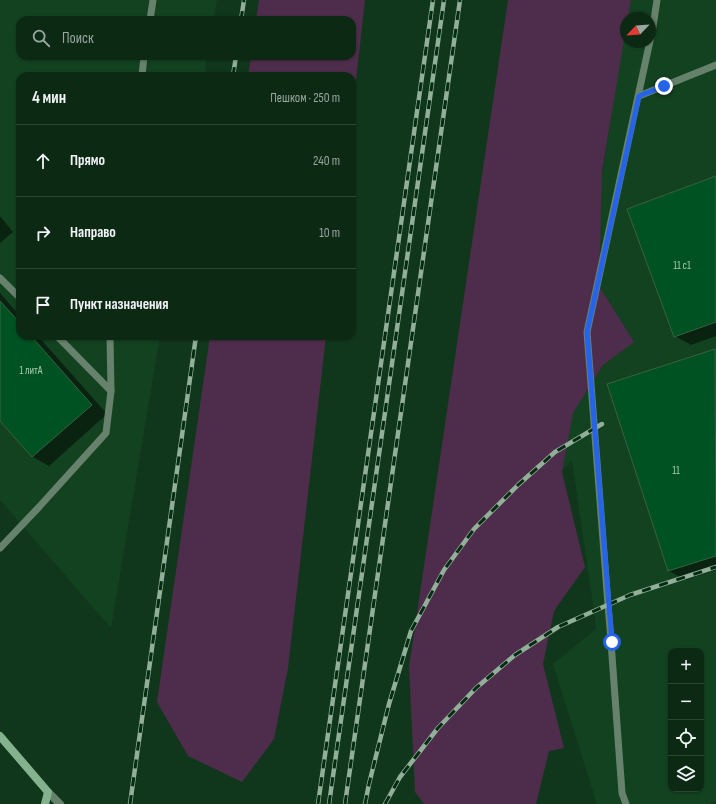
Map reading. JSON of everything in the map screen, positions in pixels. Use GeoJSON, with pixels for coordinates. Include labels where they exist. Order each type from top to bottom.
{"type":"FeatureCollection","features":[{"type":"Feature","properties":{"kind":"street"},"geometry":{"type":"LineString","coordinates":[[0,736],[60,804]]}},
{"type":"Feature","properties":{"kind":"street"},"geometry":{"type":"LineString","coordinates":[[45,804],[48,792]]}},
{"type":"Feature","properties":{"kind":"lane"},"geometry":{"type":"LineString","coordinates":[[151,16],[153,0]]}},
{"type":"Feature","properties":{"kind":"lane"},"geometry":{"type":"LineString","coordinates":[[626,804],[622,792],[587,332],[654,27],[657,0]]}},
{"type":"Feature","properties":{"kind":"lane"},"geometry":{"type":"LineString","coordinates":[[142,72],[144,60]]}},
{"type":"Feature","properties":{"kind":"lane"},"geometry":{"type":"LineString","coordinates":[[639,96],[716,65]]}},
{"type":"Feature","properties":{"kind":"lane"},"geometry":{"type":"LineString","coordinates":[[0,278],[16,294]]}},
{"type":"Feature","properties":{"kind":"lane"},"geometry":{"type":"LineString","coordinates":[[61,340],[111,391]]}},
{"type":"Feature","properties":{"kind":"lane"},"geometry":{"type":"LineString","coordinates":[[0,548],[106,433],[111,391],[110,340]]}},
{"type":"Feature","properties":{"kind":"shaded area"},"geometry":{"type":"Polygon","coordinates":[[[0,0],[217,0],[214,16],[16,16],[16,60],[206,60],[205,72],[16,72],[16,340],[159,340],[111,628],[0,500],[0,0]]]}},
{"type":"Feature","properties":{"kind":"shaded area"},"geometry":{"type":"Polygon","coordinates":[[[259,0],[365,0],[356,80],[356,72],[249,72],[250,60],[356,60],[356,16],[257,16],[259,0]]]}},
{"type":"Feature","properties":{"kind":"shaded area"},"geometry":{"type":"Polygon","coordinates":[[[508,0],[631,0],[629,12],[620,12],[620,48],[623,48],[602,172],[599,286],[634,342],[603,365],[573,413],[562,472],[585,567],[554,611],[543,664],[564,748],[549,751],[536,804],[424,804],[415,792],[409,667],[508,0]]]}},
{"type":"Feature","properties":{"kind":"shaded area"},"geometry":{"type":"Polygon","coordinates":[[[629,0],[716,0],[716,801],[709,804],[597,804],[553,664],[596,629],[572,461],[528,501],[569,393],[622,48],[656,48],[656,12],[627,12],[629,0]]]}},
{"type":"Feature","properties":{"kind":"shaded area"},"geometry":{"type":"Polygon","coordinates":[[[209,340],[326,340],[288,668],[274,739],[242,782],[188,756],[157,702],[209,340]]]}},
{"type":"Feature","properties":{"kind":"building"},"geometry":{"type":"Polygon","coordinates":[[[716,176],[716,322],[674,337],[627,209],[716,176]]]}},
{"type":"Feature","properties":{"kind":"building"},"geometry":{"type":"Polygon","coordinates":[[[0,301],[16,319],[16,340],[35,340],[92,405],[32,457],[0,421],[0,301]]]}},
{"type":"Feature","properties":{"kind":"building"},"geometry":{"type":"Polygon","coordinates":[[[715,349],[716,556],[668,571],[607,384],[715,349]]]}},
{"type":"Feature","properties":{"kind":"railway"},"geometry":{"type":"LineString","coordinates":[[242,16],[244,0]]}},
{"type":"Feature","properties":{"kind":"railway"},"geometry":{"type":"LineString","coordinates":[[318,804],[433,0]]}},
{"type":"Feature","properties":{"kind":"railway"},"geometry":{"type":"LineString","coordinates":[[329,804],[444,0]]}},
{"type":"Feature","properties":{"kind":"railway"},"geometry":{"type":"LineString","coordinates":[[345,804],[460,0]]}},
{"type":"Feature","properties":{"kind":"railway"},"geometry":{"type":"LineString","coordinates":[[234,72],[235,60]]}},
{"type":"Feature","properties":{"kind":"railway"},"geometry":{"type":"LineString","coordinates":[[130,804],[195,340]]}},
{"type":"Feature","properties":{"kind":"railway"},"geometry":{"type":"LineString","coordinates":[[365,804],[389,704],[411,631],[444,570],[474,529],[518,485],[555,452],[602,424]]}},
{"type":"Feature","properties":{"kind":"railway"},"geometry":{"type":"LineString","coordinates":[[385,804],[400,777],[438,728],[476,688],[515,655],[558,627],[630,595],[716,567]]}},
{"type":"Feature","properties":{"kind":"route"},"geometry":{"type":"LineString","coordinates":[[612,642],[587,332],[639,96],[664,86]]}}]}
